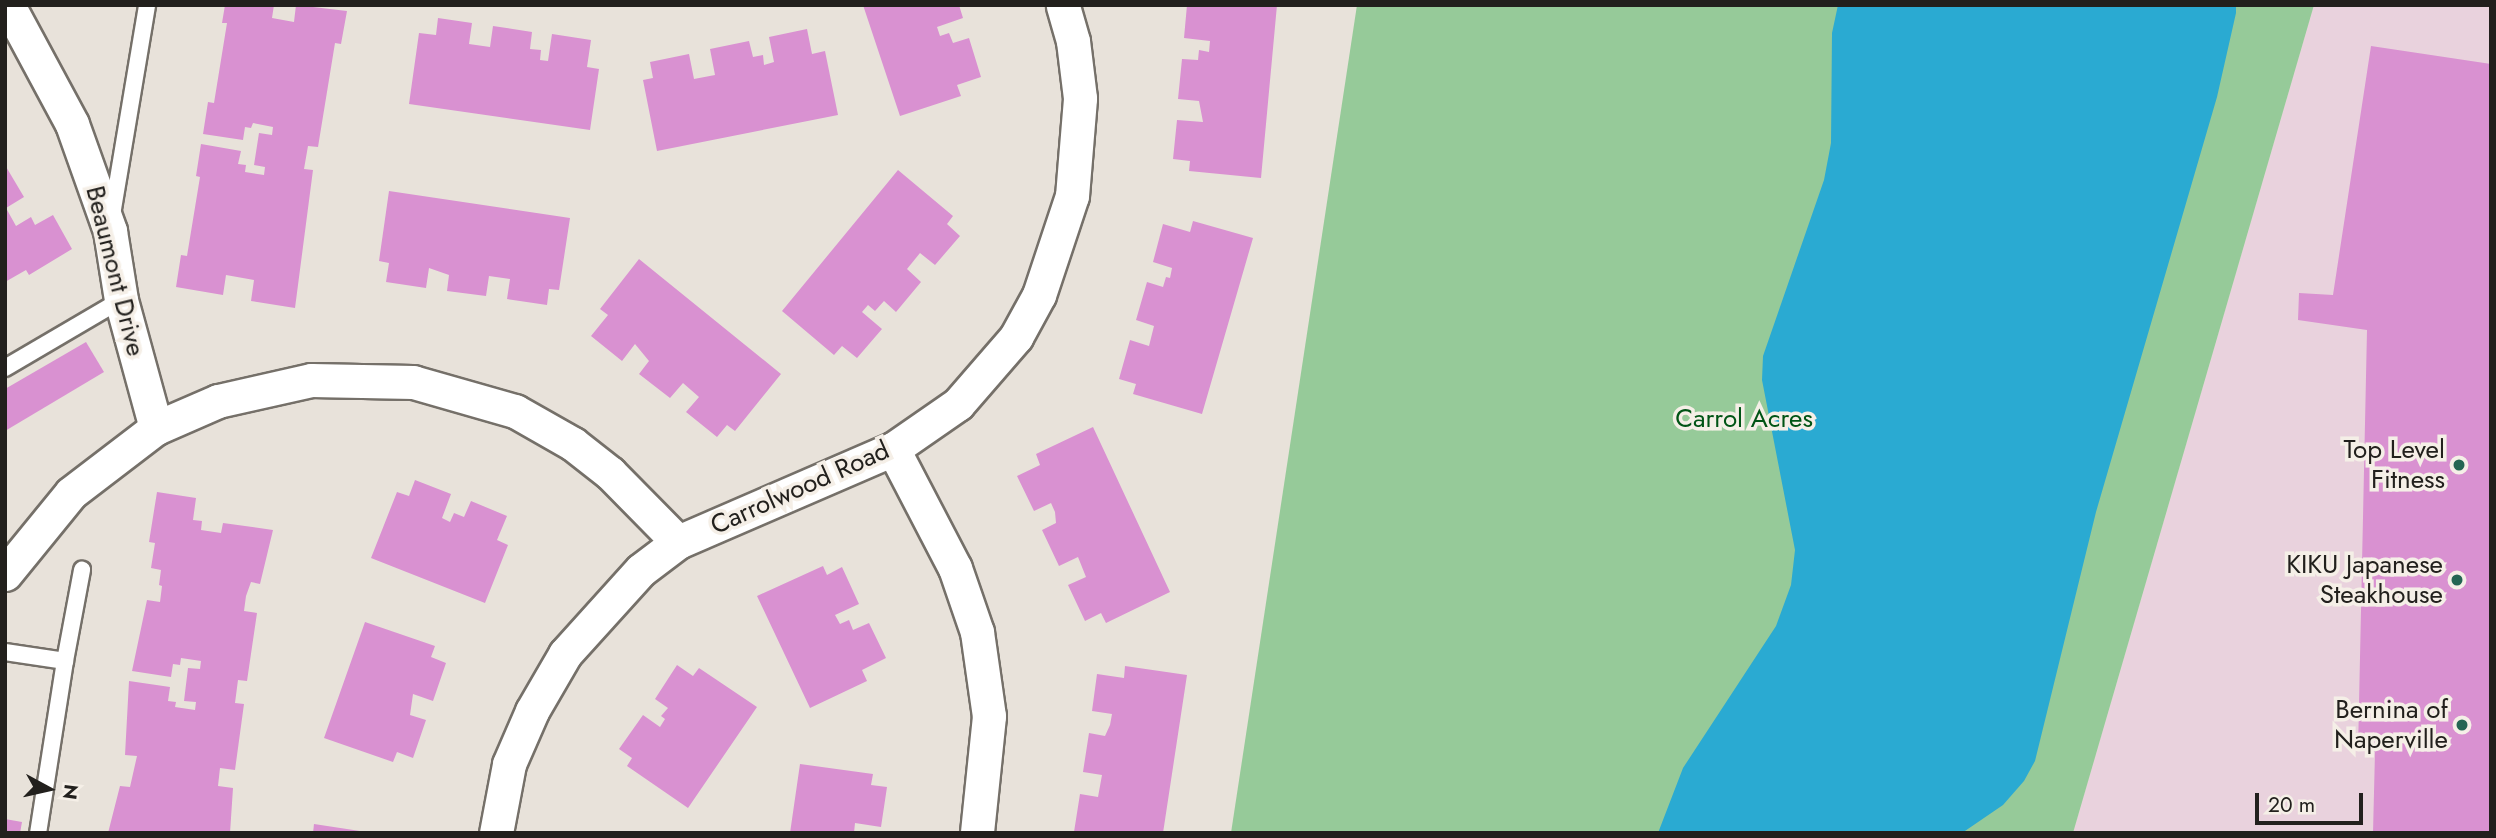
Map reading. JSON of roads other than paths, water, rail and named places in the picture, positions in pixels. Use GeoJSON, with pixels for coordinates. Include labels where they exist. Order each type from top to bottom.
{"type":"FeatureCollection","features":[{"type":"Feature","properties":{"kind":"street","name":"Beaumont Drive"},"geometry":{"type":"LineString","coordinates":[[9,5],[72,124],[110,231],[121,300],[156,428]]}},
{"type":"Feature","properties":{"kind":"street","name":"Carrolwood Road"},"geometry":{"type":"LineString","coordinates":[[496,833],[509,765],[532,711],[565,654],[613,597],[678,542],[893,449],[958,404],[988,373],[1016,337],[1047,272],[1072,196],[1078,149],[1080,98],[1073,41],[1063,5]]}},
{"type":"Feature","properties":{"kind":"street"},"geometry":{"type":"LineString","coordinates":[[5,574],[29,539],[71,493],[156,428],[218,401],[311,380],[413,382],[515,411],[573,444],[646,507],[678,542]]}},
{"type":"Feature","properties":{"kind":"street"},"geometry":{"type":"LineString","coordinates":[[893,449],[955,568],[977,632],[989,716],[977,833]]}},
{"type":"Feature","properties":{"kind":"lane"},"geometry":{"type":"LineString","coordinates":[[110,231],[147,5]]}},
{"type":"Feature","properties":{"kind":"lane"},"geometry":{"type":"LineString","coordinates":[[5,368],[121,300]]}},
{"type":"Feature","properties":{"kind":"lane"},"geometry":{"type":"LineString","coordinates":[[38,833],[82,570]]}},
{"type":"Feature","properties":{"kind":"lane"},"geometry":{"type":"LineString","coordinates":[[5,652],[65,661]]}},
{"type":"Feature","properties":{"kind":"water"},"geometry":{"type":"Polygon","coordinates":[[[1838,5],[2236,5],[2236,13],[2217,97],[2096,512],[2035,761],[2024,781],[2003,805],[1962,833],[1658,833],[1683,768],[1776,626],[1791,585],[1795,550],[1762,380],[1763,356],[1824,180],[1831,143],[1832,33],[1838,5]]]}},
{"type":"Feature","properties":{"kind":"place","name":"Top Level Fitness"},"geometry":{"type":"Point","coordinates":[2459,465]}},
{"type":"Feature","properties":{"kind":"place","name":"KIKU Japanese Steakhouse"},"geometry":{"type":"Point","coordinates":[2457,580]}},
{"type":"Feature","properties":{"kind":"place","name":"Bernina of Naperville"},"geometry":{"type":"Point","coordinates":[2462,725]}},
{"type":"Feature","properties":{"kind":"park label","name":"Carrol Acres"},"geometry":{"type":"Point","coordinates":[1744,419]}}]}
